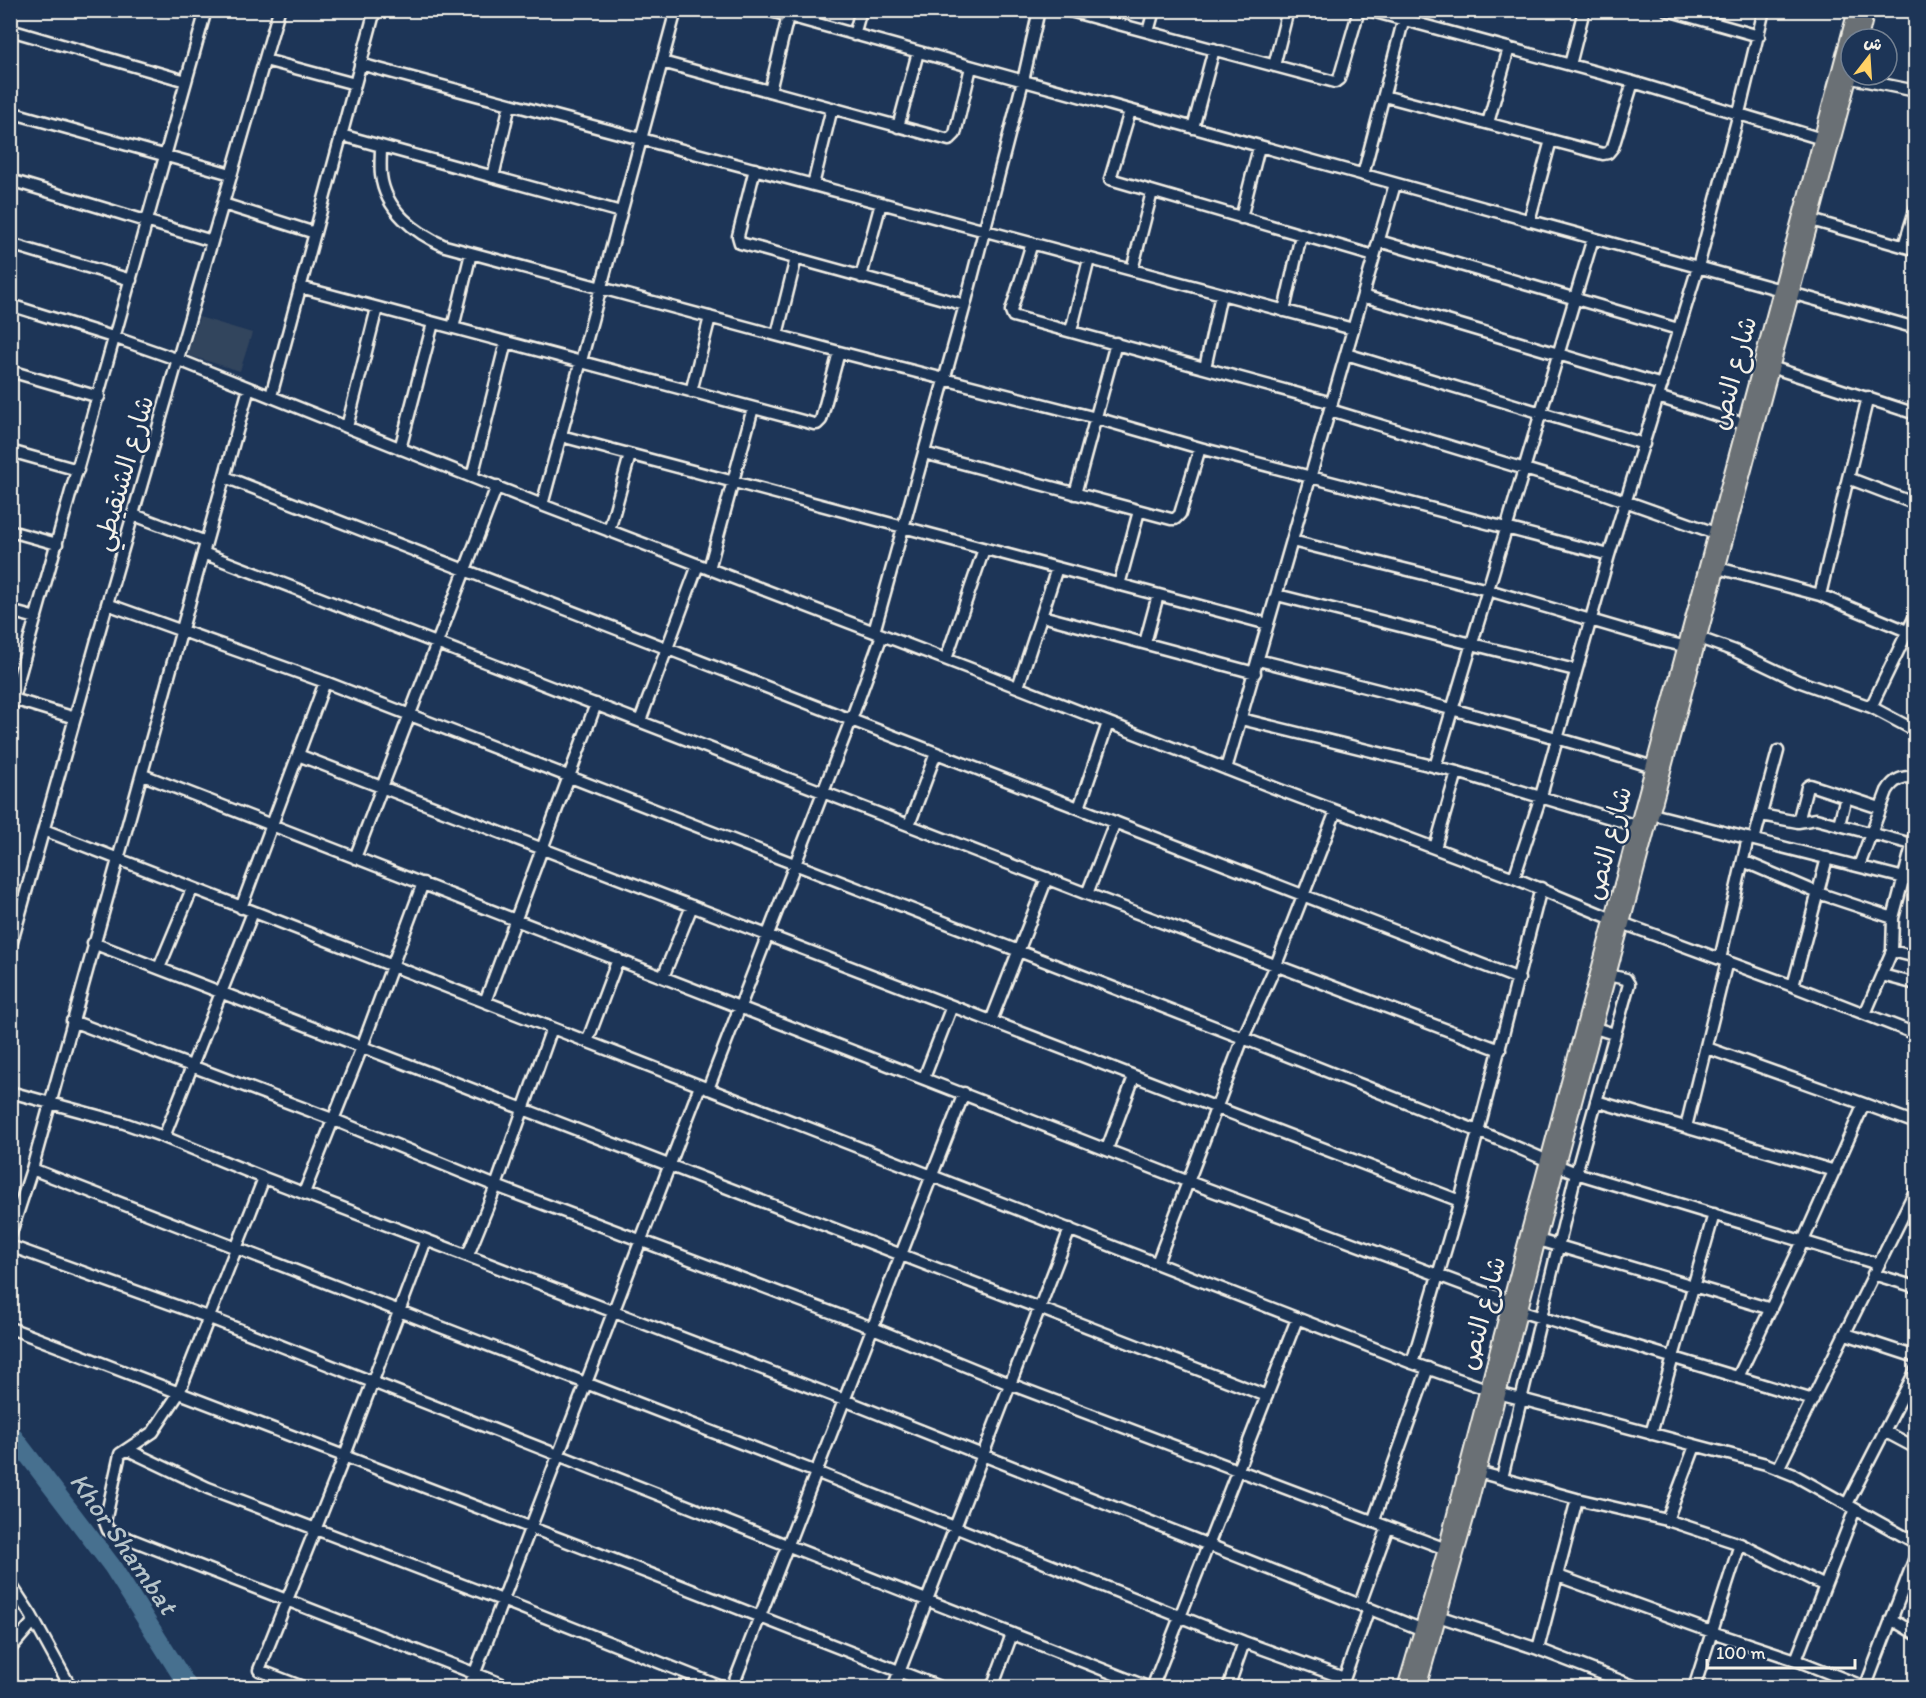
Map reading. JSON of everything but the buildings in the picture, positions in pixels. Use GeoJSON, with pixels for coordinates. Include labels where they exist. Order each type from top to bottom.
{"type":"FeatureCollection","features":[{"type":"Feature","properties":{"kind":"main road","name":"شارع النص"},"geometry":{"type":"LineString","coordinates":[[1853,27],[1856,10]]}},
{"type":"Feature","properties":{"kind":"main road"},"geometry":{"type":"LineString","coordinates":[[1863,27],[1867,10]]}},
{"type":"Feature","properties":{"kind":"main road","name":"شارع النص"},"geometry":{"type":"LineString","coordinates":[[1405,1688],[1492,1392],[1617,921],[1652,814],[1694,645],[1715,532],[1727,510],[1771,367],[1822,139],[1842,87]]}},
{"type":"Feature","properties":{"kind":"main road","name":"شارع النص"},"geometry":{"type":"LineString","coordinates":[[1515,1307],[1538,1240],[1552,1163],[1595,1028],[1608,975],[1637,826],[1653,767],[1718,568],[1744,424],[1811,220],[1843,87]]}},
{"type":"Feature","properties":{"kind":"main road","name":"شارع النص"},"geometry":{"type":"LineString","coordinates":[[1418,1688],[1478,1472],[1492,1392]]}},
{"type":"Feature","properties":{"kind":"street"},"geometry":{"type":"LineString","coordinates":[[75,718],[12,698],[116,338],[206,10]]}},
{"type":"Feature","properties":{"kind":"street","name":"شارع الشنقيطي"},"geometry":{"type":"LineString","coordinates":[[10,949],[279,10]]}},
{"type":"Feature","properties":{"kind":"street"},"geometry":{"type":"LineString","coordinates":[[271,396],[375,10]]}},
{"type":"Feature","properties":{"kind":"street"},"geometry":{"type":"LineString","coordinates":[[542,505],[676,10]]}},
{"type":"Feature","properties":{"kind":"street"},"geometry":{"type":"LineString","coordinates":[[767,10],[1916,328]]}},
{"type":"Feature","properties":{"kind":"street"},"geometry":{"type":"LineString","coordinates":[[854,35],[861,10]]}},
{"type":"Feature","properties":{"kind":"street"},"geometry":{"type":"LineString","coordinates":[[469,1688],[670,1166],[740,1006],[851,720],[878,634],[903,527],[965,304],[1023,81],[1039,10]]}},
{"type":"Feature","properties":{"kind":"street"},"geometry":{"type":"LineString","coordinates":[[1066,10],[1335,82],[1338,81],[1359,10]]}},
{"type":"Feature","properties":{"kind":"street"},"geometry":{"type":"LineString","coordinates":[[1148,32],[1154,10]]}},
{"type":"Feature","properties":{"kind":"street"},"geometry":{"type":"LineString","coordinates":[[1274,66],[1288,10]]}},
{"type":"Feature","properties":{"kind":"street"},"geometry":{"type":"LineString","coordinates":[[1368,10],[1405,15],[1509,48],[1633,82],[1822,139]]}},
{"type":"Feature","properties":{"kind":"street"},"geometry":{"type":"LineString","coordinates":[[1570,65],[1584,10]]}},
{"type":"Feature","properties":{"kind":"street"},"geometry":{"type":"LineString","coordinates":[[1667,10],[1759,36]]}},
{"type":"Feature","properties":{"kind":"street"},"geometry":{"type":"LineString","coordinates":[[1514,878],[1541,796],[1609,555],[1698,267],[1764,10]]}},
{"type":"Feature","properties":{"kind":"street"},"geometry":{"type":"LineString","coordinates":[[1363,175],[1405,15]]}},
{"type":"Feature","properties":{"kind":"street"},"geometry":{"type":"LineString","coordinates":[[770,91],[788,16]]}},
{"type":"Feature","properties":{"kind":"street"},"geometry":{"type":"LineString","coordinates":[[10,30],[186,81]]}},
{"type":"Feature","properties":{"kind":"street"},"geometry":{"type":"LineString","coordinates":[[1488,123],[1509,48]]}},
{"type":"Feature","properties":{"kind":"street"},"geometry":{"type":"LineString","coordinates":[[1192,128],[1214,50]]}},
{"type":"Feature","properties":{"kind":"street"},"geometry":{"type":"LineString","coordinates":[[898,127],[918,52]]}},
{"type":"Feature","properties":{"kind":"street"},"geometry":{"type":"LineString","coordinates":[[265,60],[355,84]]}},
{"type":"Feature","properties":{"kind":"street"},"geometry":{"type":"LineString","coordinates":[[662,62],[946,139],[953,138],[971,67]]}},
{"type":"Feature","properties":{"kind":"street"},"geometry":{"type":"LineString","coordinates":[[360,64],[1353,329]]}},
{"type":"Feature","properties":{"kind":"street"},"geometry":{"type":"LineString","coordinates":[[1384,96],[1598,153],[1608,153],[1613,147],[1633,82]]}},
{"type":"Feature","properties":{"kind":"street"},"geometry":{"type":"LineString","coordinates":[[1898,87],[1916,91]]}},
{"type":"Feature","properties":{"kind":"street"},"geometry":{"type":"LineString","coordinates":[[493,177],[510,104]]}},
{"type":"Feature","properties":{"kind":"street"},"geometry":{"type":"LineString","coordinates":[[813,184],[832,108]]}},
{"type":"Feature","properties":{"kind":"street"},"geometry":{"type":"LineString","coordinates":[[10,111],[231,174]]}},
{"type":"Feature","properties":{"kind":"street"},"geometry":{"type":"LineString","coordinates":[[1130,111],[1109,178],[1374,256]]}},
{"type":"Feature","properties":{"kind":"street"},"geometry":{"type":"LineString","coordinates":[[341,135],[621,212]]}},
{"type":"Feature","properties":{"kind":"street"},"geometry":{"type":"LineString","coordinates":[[1530,221],[1551,140]]}},
{"type":"Feature","properties":{"kind":"street"},"geometry":{"type":"LineString","coordinates":[[381,146],[381,175],[384,191],[405,221],[430,240],[839,352],[1609,555]]}},
{"type":"Feature","properties":{"kind":"street"},"geometry":{"type":"LineString","coordinates":[[1241,218],[1259,147]]}},
{"type":"Feature","properties":{"kind":"street"},"geometry":{"type":"LineString","coordinates":[[755,169],[738,239],[743,245],[965,304]]}},
{"type":"Feature","properties":{"kind":"street"},"geometry":{"type":"LineString","coordinates":[[10,180],[212,241]]}},
{"type":"Feature","properties":{"kind":"street"},"geometry":{"type":"LineString","coordinates":[[1226,769],[1395,184]]}},
{"type":"Feature","properties":{"kind":"street"},"geometry":{"type":"LineString","coordinates":[[1132,270],[1152,192]]}},
{"type":"Feature","properties":{"kind":"street"},"geometry":{"type":"LineString","coordinates":[[861,277],[881,203]]}},
{"type":"Feature","properties":{"kind":"street"},"geometry":{"type":"LineString","coordinates":[[223,204],[315,233]]}},
{"type":"Feature","properties":{"kind":"street"},"geometry":{"type":"LineString","coordinates":[[1904,246],[1916,207]]}},
{"type":"Feature","properties":{"kind":"street"},"geometry":{"type":"LineString","coordinates":[[1811,220],[1916,250]]}},
{"type":"Feature","properties":{"kind":"street"},"geometry":{"type":"LineString","coordinates":[[1284,311],[1301,235]]}},
{"type":"Feature","properties":{"kind":"street"},"geometry":{"type":"LineString","coordinates":[[1435,767],[1593,238]]}},
{"type":"Feature","properties":{"kind":"street"},"geometry":{"type":"LineString","coordinates":[[1379,241],[1678,329]]}},
{"type":"Feature","properties":{"kind":"street"},"geometry":{"type":"LineString","coordinates":[[1032,243],[1011,313],[1013,316],[1205,368],[1626,501],[1715,532]]}},
{"type":"Feature","properties":{"kind":"street"},"geometry":{"type":"LineString","coordinates":[[10,244],[131,280]]}},
{"type":"Feature","properties":{"kind":"street"},"geometry":{"type":"LineString","coordinates":[[453,328],[471,253]]}},
{"type":"Feature","properties":{"kind":"street"},"geometry":{"type":"LineString","coordinates":[[777,335],[796,258]]}},
{"type":"Feature","properties":{"kind":"street"},"geometry":{"type":"LineString","coordinates":[[1071,331],[1089,259]]}},
{"type":"Feature","properties":{"kind":"street"},"geometry":{"type":"LineString","coordinates":[[300,288],[817,424],[821,418],[839,352]]}},
{"type":"Feature","properties":{"kind":"street"},"geometry":{"type":"LineString","coordinates":[[1205,368],[1221,294]]}},
{"type":"Feature","properties":{"kind":"street"},"geometry":{"type":"LineString","coordinates":[[1363,296],[1662,385]]}},
{"type":"Feature","properties":{"kind":"street"},"geometry":{"type":"LineString","coordinates":[[10,305],[179,360],[609,531],[1541,888],[1617,921],[1916,1034]]}},
{"type":"Feature","properties":{"kind":"street"},"geometry":{"type":"LineString","coordinates":[[347,427],[377,308]]}},
{"type":"Feature","properties":{"kind":"street"},"geometry":{"type":"LineString","coordinates":[[691,392],[710,317]]}},
{"type":"Feature","properties":{"kind":"street"},"geometry":{"type":"LineString","coordinates":[[400,449],[433,323]]}},
{"type":"Feature","properties":{"kind":"street"},"geometry":{"type":"LineString","coordinates":[[472,477],[506,342]]}},
{"type":"Feature","properties":{"kind":"street"},"geometry":{"type":"LineString","coordinates":[[1075,494],[1116,343]]}},
{"type":"Feature","properties":{"kind":"street"},"geometry":{"type":"LineString","coordinates":[[1346,354],[1644,444]]}},
{"type":"Feature","properties":{"kind":"street"},"geometry":{"type":"LineString","coordinates":[[1771,367],[1916,414]]}},
{"type":"Feature","properties":{"kind":"street"},"geometry":{"type":"LineString","coordinates":[[10,371],[99,397]]}},
{"type":"Feature","properties":{"kind":"street"},"geometry":{"type":"LineString","coordinates":[[10,1236],[32,1169],[249,388]]}},
{"type":"Feature","properties":{"kind":"street"},"geometry":{"type":"LineString","coordinates":[[1658,397],[1744,424]]}},
{"type":"Feature","properties":{"kind":"street"},"geometry":{"type":"LineString","coordinates":[[1820,595],[1868,397]]}},
{"type":"Feature","properties":{"kind":"street"},"geometry":{"type":"LineString","coordinates":[[640,721],[667,649],[704,567],[733,482],[753,408]]}},
{"type":"Feature","properties":{"kind":"street"},"geometry":{"type":"LineString","coordinates":[[561,436],[1268,624]]}},
{"type":"Feature","properties":{"kind":"street"},"geometry":{"type":"LineString","coordinates":[[924,453],[1171,519],[1178,518],[1200,448]]}},
{"type":"Feature","properties":{"kind":"street"},"geometry":{"type":"LineString","coordinates":[[10,451],[78,470]]}},
{"type":"Feature","properties":{"kind":"street"},"geometry":{"type":"LineString","coordinates":[[609,531],[630,455]]}},
{"type":"Feature","properties":{"kind":"street"},"geometry":{"type":"LineString","coordinates":[[225,477],[1519,979]]}},
{"type":"Feature","properties":{"kind":"street"},"geometry":{"type":"LineString","coordinates":[[1848,478],[1916,504]]}},
{"type":"Feature","properties":{"kind":"street"},"geometry":{"type":"LineString","coordinates":[[355,858],[497,486]]}},
{"type":"Feature","properties":{"kind":"street"},"geometry":{"type":"LineString","coordinates":[[1119,585],[1139,511]]}},
{"type":"Feature","properties":{"kind":"street"},"geometry":{"type":"LineString","coordinates":[[134,515],[205,547],[437,643],[1087,894],[1500,1050]]}},
{"type":"Feature","properties":{"kind":"street"},"geometry":{"type":"LineString","coordinates":[[10,531],[57,544]]}},
{"type":"Feature","properties":{"kind":"street"},"geometry":{"type":"LineString","coordinates":[[1293,541],[1488,590],[1591,620],[1694,645],[1735,651],[1798,681],[1871,707],[1916,731]]}},
{"type":"Feature","properties":{"kind":"street"},"geometry":{"type":"LineString","coordinates":[[946,659],[984,549]]}},
{"type":"Feature","properties":{"kind":"street"},"geometry":{"type":"LineString","coordinates":[[1018,687],[1057,568]]}},
{"type":"Feature","properties":{"kind":"street"},"geometry":{"type":"LineString","coordinates":[[1718,568],[1820,595],[1907,631]]}},
{"type":"Feature","properties":{"kind":"street"},"geometry":{"type":"LineString","coordinates":[[1145,643],[1158,595]]}},
{"type":"Feature","properties":{"kind":"street"},"geometry":{"type":"LineString","coordinates":[[1277,595],[1575,670]]}},
{"type":"Feature","properties":{"kind":"street"},"geometry":{"type":"LineString","coordinates":[[107,604],[326,682],[1243,1038],[1478,1131],[1576,1173],[1803,1241],[1916,1287]]}},
{"type":"Feature","properties":{"kind":"street"},"geometry":{"type":"LineString","coordinates":[[10,611],[36,618]]}},
{"type":"Feature","properties":{"kind":"street"},"geometry":{"type":"LineString","coordinates":[[1871,707],[1916,614]]}},
{"type":"Feature","properties":{"kind":"street"},"geometry":{"type":"LineString","coordinates":[[1042,616],[1255,673]]}},
{"type":"Feature","properties":{"kind":"street"},"geometry":{"type":"LineString","coordinates":[[1258,660],[1452,708],[1558,737],[1653,767]]}},
{"type":"Feature","properties":{"kind":"street"},"geometry":{"type":"LineString","coordinates":[[241,908],[326,682]]}},
{"type":"Feature","properties":{"kind":"street"},"geometry":{"type":"LineString","coordinates":[[485,1002],[596,704]]}},
{"type":"Feature","properties":{"kind":"street"},"geometry":{"type":"LineString","coordinates":[[1241,720],[1457,772],[1637,826]]}},
{"type":"Feature","properties":{"kind":"street"},"geometry":{"type":"LineString","coordinates":[[1079,808],[1108,723]]}},
{"type":"Feature","properties":{"kind":"street"},"geometry":{"type":"LineString","coordinates":[[1686,1127],[1707,1047],[1743,861],[1761,815],[1778,751]]}},
{"type":"Feature","properties":{"kind":"street"},"geometry":{"type":"LineString","coordinates":[[909,825],[936,753]]}},
{"type":"Feature","properties":{"kind":"street"},"geometry":{"type":"LineString","coordinates":[[298,755],[1460,1201]]}},
{"type":"Feature","properties":{"kind":"street"},"geometry":{"type":"LineString","coordinates":[[1435,848],[1457,772]]}},
{"type":"Feature","properties":{"kind":"street"},"geometry":{"type":"LineString","coordinates":[[142,775],[1189,1182],[1439,1275],[1541,1319],[1814,1400]]}},
{"type":"Feature","properties":{"kind":"street"},"geometry":{"type":"LineString","coordinates":[[1859,866],[1890,785],[1905,777],[1916,777]]}},
{"type":"Feature","properties":{"kind":"street"},"geometry":{"type":"LineString","coordinates":[[1798,822],[1809,786],[1880,808]]}},
{"type":"Feature","properties":{"kind":"street"},"geometry":{"type":"LineString","coordinates":[[1839,824],[1846,797]]}},
{"type":"Feature","properties":{"kind":"street"},"geometry":{"type":"LineString","coordinates":[[1157,1263],[1243,1038],[1276,965],[1336,811]]}},
{"type":"Feature","properties":{"kind":"street"},"geometry":{"type":"LineString","coordinates":[[1652,814],[1910,879]]}},
{"type":"Feature","properties":{"kind":"street"},"geometry":{"type":"LineString","coordinates":[[1761,815],[1798,822],[1816,819],[1914,844]]}},
{"type":"Feature","properties":{"kind":"street"},"geometry":{"type":"LineString","coordinates":[[1087,894],[1115,822]]}},
{"type":"Feature","properties":{"kind":"street"},"geometry":{"type":"LineString","coordinates":[[44,830],[1297,1319],[1492,1392],[1778,1469],[1851,1506],[1916,1543]]}},
{"type":"Feature","properties":{"kind":"street"},"geometry":{"type":"LineString","coordinates":[[1865,1014],[1892,951],[1893,918],[1910,879],[1916,831]]}},
{"type":"Feature","properties":{"kind":"street"},"geometry":{"type":"LineString","coordinates":[[1793,986],[1827,858]]}},
{"type":"Feature","properties":{"kind":"street"},"geometry":{"type":"LineString","coordinates":[[1743,861],[1818,893],[1893,918]]}},
{"type":"Feature","properties":{"kind":"street"},"geometry":{"type":"LineString","coordinates":[[991,1021],[1047,878]]}},
{"type":"Feature","properties":{"kind":"street"},"geometry":{"type":"LineString","coordinates":[[304,1193],[423,884]]}},
{"type":"Feature","properties":{"kind":"street"},"geometry":{"type":"LineString","coordinates":[[1412,1362],[1460,1201],[1541,888]]}},
{"type":"Feature","properties":{"kind":"street"},"geometry":{"type":"LineString","coordinates":[[159,969],[192,889]]}},
{"type":"Feature","properties":{"kind":"street"},"geometry":{"type":"LineString","coordinates":[[663,977],[692,906]]}},
{"type":"Feature","properties":{"kind":"street"},"geometry":{"type":"LineString","coordinates":[[164,1137],[253,912]]}},
{"type":"Feature","properties":{"kind":"street"},"geometry":{"type":"LineString","coordinates":[[93,943],[220,994],[1267,1396]]}},
{"type":"Feature","properties":{"kind":"street"},"geometry":{"type":"LineString","coordinates":[[1892,951],[1916,957]]}},
{"type":"Feature","properties":{"kind":"street"},"geometry":{"type":"LineString","coordinates":[[587,1042],[618,959]]}},
{"type":"Feature","properties":{"kind":"street"},"geometry":{"type":"LineString","coordinates":[[1502,1478],[1576,1173],[1629,984],[1626,979],[1608,975]]}},
{"type":"Feature","properties":{"kind":"street"},"geometry":{"type":"LineString","coordinates":[[1882,975],[1916,984]]}},
{"type":"Feature","properties":{"kind":"street"},"geometry":{"type":"LineString","coordinates":[[924,1078],[952,1006]]}},
{"type":"Feature","properties":{"kind":"street"},"geometry":{"type":"LineString","coordinates":[[72,1021],[332,1119],[496,1186],[873,1328],[1010,1384],[1446,1549]]}},
{"type":"Feature","properties":{"kind":"street"},"geometry":{"type":"LineString","coordinates":[[468,1255],[496,1186],[552,1028]]}},
{"type":"Feature","properties":{"kind":"street"},"geometry":{"type":"LineString","coordinates":[[1595,1028],[1614,1034]]}},
{"type":"Feature","properties":{"kind":"street"},"geometry":{"type":"LineString","coordinates":[[1707,1047],[1916,1123]]}},
{"type":"Feature","properties":{"kind":"street"},"geometry":{"type":"LineString","coordinates":[[1107,1149],[1134,1077]]}},
{"type":"Feature","properties":{"kind":"street"},"geometry":{"type":"LineString","coordinates":[[10,1092],[124,1123],[164,1137],[264,1178],[844,1400],[1423,1630]]}},
{"type":"Feature","properties":{"kind":"street"},"geometry":{"type":"LineString","coordinates":[[732,1688],[964,1093]]}},
{"type":"Feature","properties":{"kind":"street"},"geometry":{"type":"LineString","coordinates":[[1596,1101],[1834,1171]]}},
{"type":"Feature","properties":{"kind":"street"},"geometry":{"type":"LineString","coordinates":[[1738,1377],[1803,1241],[1864,1104]]}},
{"type":"Feature","properties":{"kind":"street"},"geometry":{"type":"LineString","coordinates":[[32,1169],[585,1385],[816,1472],[1342,1683],[1388,1527]]}},
{"type":"Feature","properties":{"kind":"street"},"geometry":{"type":"LineString","coordinates":[[264,1178],[179,1393],[159,1426],[147,1437],[120,1454],[105,1522],[108,1530],[512,1688]]}},
{"type":"Feature","properties":{"kind":"street"},"geometry":{"type":"LineString","coordinates":[[1778,1469],[1814,1400],[1875,1269],[1910,1215],[1916,1190]]}},
{"type":"Feature","properties":{"kind":"street"},"geometry":{"type":"LineString","coordinates":[[1651,1434],[1714,1214]]}},
{"type":"Feature","properties":{"kind":"street"},"geometry":{"type":"LineString","coordinates":[[893,1688],[1070,1229]]}},
{"type":"Feature","properties":{"kind":"street"},"geometry":{"type":"LineString","coordinates":[[304,1688],[259,1670],[345,1455],[426,1240]]}},
{"type":"Feature","properties":{"kind":"street"},"geometry":{"type":"LineString","coordinates":[[1538,1240],[1771,1309]]}},
{"type":"Feature","properties":{"kind":"street"},"geometry":{"type":"LineString","coordinates":[[10,1246],[210,1318],[1151,1688],[1297,1319]]}},
{"type":"Feature","properties":{"kind":"street"},"geometry":{"type":"LineString","coordinates":[[10,1328],[345,1455],[942,1688]]}},
{"type":"Feature","properties":{"kind":"street"},"geometry":{"type":"LineString","coordinates":[[1846,1334],[1916,1357]]}},
{"type":"Feature","properties":{"kind":"street"},"geometry":{"type":"LineString","coordinates":[[1373,1522],[1428,1368]]}},
{"type":"Feature","properties":{"kind":"street"},"geometry":{"type":"LineString","coordinates":[[1796,1660],[1824,1587],[1851,1506],[1884,1431],[1916,1370]]}},
{"type":"Feature","properties":{"kind":"street"},"geometry":{"type":"LineString","coordinates":[[1884,1431],[1916,1448]]}},
{"type":"Feature","properties":{"kind":"street"},"geometry":{"type":"LineString","coordinates":[[1667,1520],[1695,1446]]}},
{"type":"Feature","properties":{"kind":"street"},"geometry":{"type":"LineString","coordinates":[[128,1449],[208,1488],[502,1600],[724,1688]]}},
{"type":"Feature","properties":{"kind":"street"},"geometry":{"type":"LineString","coordinates":[[1478,1472],[1577,1499],[1667,1520],[1740,1544],[1824,1587]]}},
{"type":"Feature","properties":{"kind":"street"},"geometry":{"type":"LineString","coordinates":[[1538,1649],[1577,1499]]}},
{"type":"Feature","properties":{"kind":"street"},"geometry":{"type":"LineString","coordinates":[[1694,1688],[1740,1544]]}},
{"type":"Feature","properties":{"kind":"street"},"geometry":{"type":"LineString","coordinates":[[1558,1576],[1866,1687],[1916,1555]]}},
{"type":"Feature","properties":{"kind":"street"},"geometry":{"type":"LineString","coordinates":[[10,1583],[34,1621],[70,1688]]}},
{"type":"Feature","properties":{"kind":"street"},"geometry":{"type":"LineString","coordinates":[[1438,1616],[1538,1649],[1639,1688]]}},
{"type":"Feature","properties":{"kind":"street"},"geometry":{"type":"LineString","coordinates":[[1891,1619],[1916,1634]]}},
{"type":"Feature","properties":{"kind":"street"},"geometry":{"type":"LineString","coordinates":[[10,1649],[34,1621]]}},
{"type":"Feature","properties":{"kind":"street"},"geometry":{"type":"LineString","coordinates":[[992,1688],[1012,1634]]}},
{"type":"Feature","properties":{"kind":"street"},"geometry":{"type":"LineString","coordinates":[[1228,1688],[1244,1642]]}},
{"type":"Feature","properties":{"kind":"shaded area"},"geometry":{"type":"Polygon","coordinates":[[[199,317],[252,333],[240,371],[187,355],[199,317]]]}},
{"type":"Feature","properties":{"kind":"waterway","name":"Khor Shambat"},"geometry":{"type":"LineString","coordinates":[[10,1432],[112,1566],[189,1688]]}}]}
